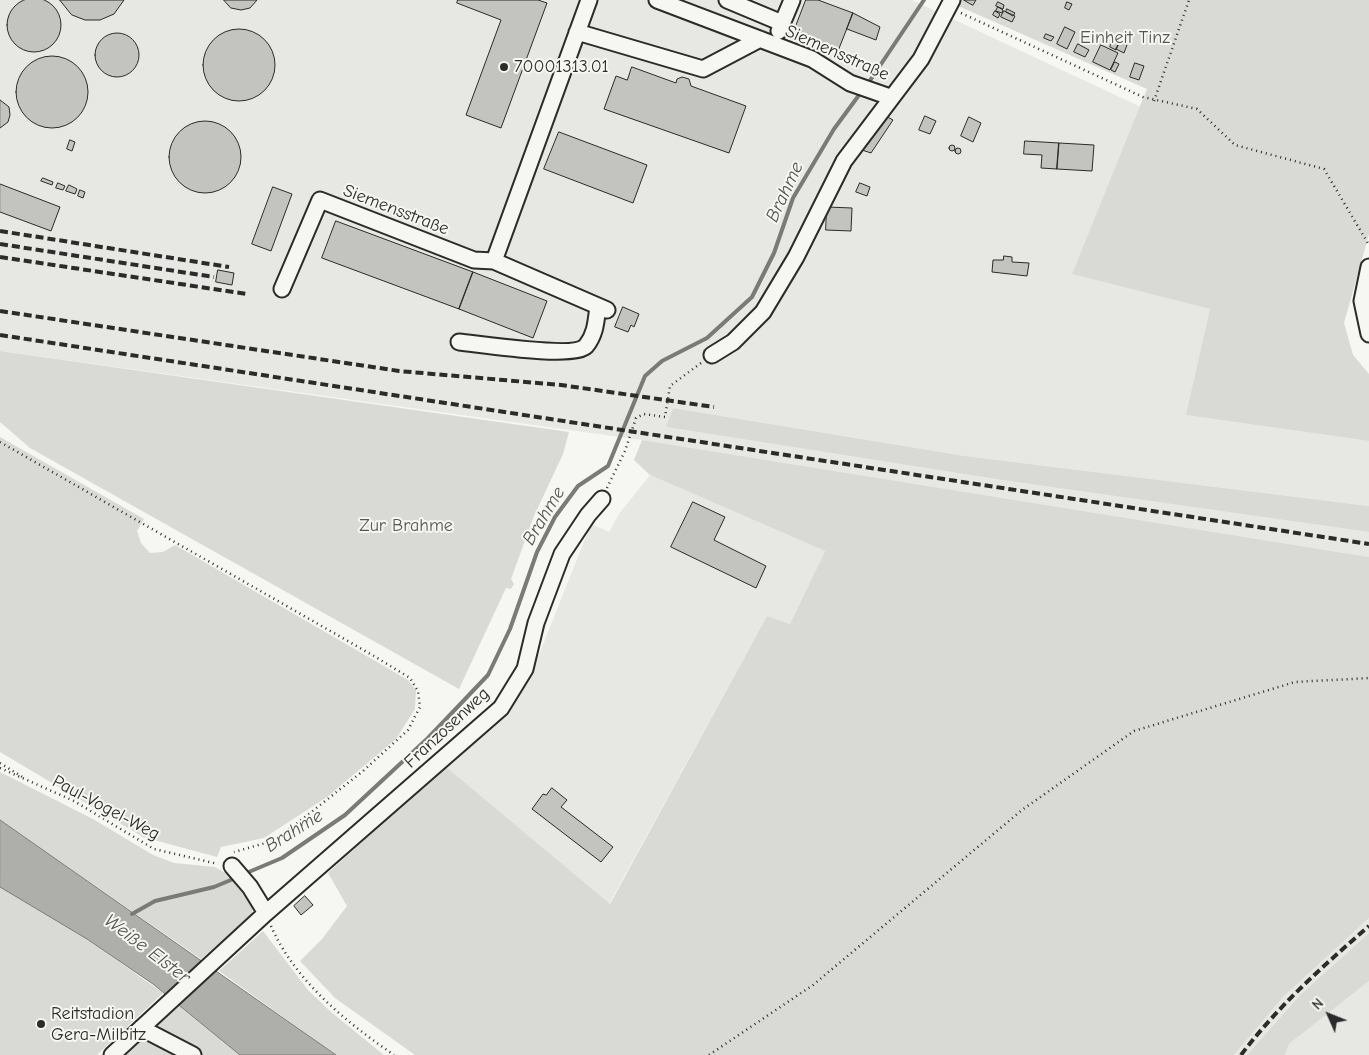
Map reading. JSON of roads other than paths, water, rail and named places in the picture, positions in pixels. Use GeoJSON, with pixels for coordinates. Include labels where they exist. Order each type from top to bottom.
{"type":"FeatureCollection","features":[{"type":"Feature","properties":{"kind":"street"},"geometry":{"type":"LineString","coordinates":[[494,261],[589,0]]}},
{"type":"Feature","properties":{"kind":"street"},"geometry":{"type":"LineString","coordinates":[[728,0],[782,23]]}},
{"type":"Feature","properties":{"kind":"street"},"geometry":{"type":"LineString","coordinates":[[577,32],[704,69],[766,42],[782,23],[792,0]]}},
{"type":"Feature","properties":{"kind":"street","name":"Siemensstraße"},"geometry":{"type":"LineString","coordinates":[[663,1],[812,59],[850,83],[885,96]]}},
{"type":"Feature","properties":{"kind":"street"},"geometry":{"type":"LineString","coordinates":[[712,355],[733,342],[763,312],[796,257],[844,161],[885,96],[921,59],[950,4]]}},
{"type":"Feature","properties":{"kind":"street","name":"Siemensstraße"},"geometry":{"type":"LineString","coordinates":[[282,289],[320,200],[474,260],[494,261],[603,308],[595,333],[585,348],[574,352],[554,352],[459,342]]}},
{"type":"Feature","properties":{"kind":"street"},"geometry":{"type":"LineString","coordinates":[[1369,267],[1362,301],[1369,334]]}},
{"type":"Feature","properties":{"kind":"street","name":"Franzosenweg"},"geometry":{"type":"LineString","coordinates":[[112,1055],[266,913],[501,708],[525,669],[536,623],[562,554],[588,515],[602,498]]}},
{"type":"Feature","properties":{"kind":"street"},"geometry":{"type":"LineString","coordinates":[[232,866],[250,887],[266,913]]}},
{"type":"Feature","properties":{"kind":"street"},"geometry":{"type":"LineString","coordinates":[[141,1028],[193,1055]]}},
{"type":"Feature","properties":{"kind":"water","name":"Weiße Elster"},"geometry":{"type":"Polygon","coordinates":[[[0,820],[336,1055],[240,1055],[153,984],[87,939],[0,887],[0,820]]]}},
{"type":"Feature","properties":{"kind":"waterway","name":"Brahme"},"geometry":{"type":"LineString","coordinates":[[867,85],[924,0]]}},
{"type":"Feature","properties":{"kind":"waterway","name":"Brahme"},"geometry":{"type":"LineString","coordinates":[[244,874],[282,858],[345,815],[428,738],[488,675],[510,629],[537,552],[555,517],[578,486],[608,466],[645,376],[662,361],[707,338],[752,297],[774,253],[793,198],[834,129],[862,91]]}},
{"type":"Feature","properties":{"kind":"waterway","name":"Brahme"},"geometry":{"type":"LineString","coordinates":[[132,914],[155,901],[214,887],[238,877]]}},
{"type":"Feature","properties":{"kind":"railway"},"geometry":{"type":"LineString","coordinates":[[0,231],[229,267]]}},
{"type":"Feature","properties":{"kind":"railway"},"geometry":{"type":"LineString","coordinates":[[0,244],[214,277]]}},
{"type":"Feature","properties":{"kind":"railway"},"geometry":{"type":"LineString","coordinates":[[0,257],[247,294]]}},
{"type":"Feature","properties":{"kind":"railway"},"geometry":{"type":"LineString","coordinates":[[0,311],[399,371],[561,385],[714,407]]}},
{"type":"Feature","properties":{"kind":"railway"},"geometry":{"type":"LineString","coordinates":[[0,335],[1369,544]]}},
{"type":"Feature","properties":{"kind":"railway"},"geometry":{"type":"LineString","coordinates":[[1241,1055],[1286,1003],[1318,971],[1369,926]]}},
{"type":"Feature","properties":{"kind":"place","name":"70001313.01"},"geometry":{"type":"Point","coordinates":[504,67]}},
{"type":"Feature","properties":{"kind":"place","name":"Reitstadion Gera-Milbitz"},"geometry":{"type":"Point","coordinates":[41,1024]}},
{"type":"Feature","properties":{"kind":"park label","name":"Einheit Tinz"},"geometry":{"type":"Point","coordinates":[1125,38]}},
{"type":"Feature","properties":{"kind":"park label","name":"Zur Brahme"},"geometry":{"type":"Point","coordinates":[406,526]}}]}
